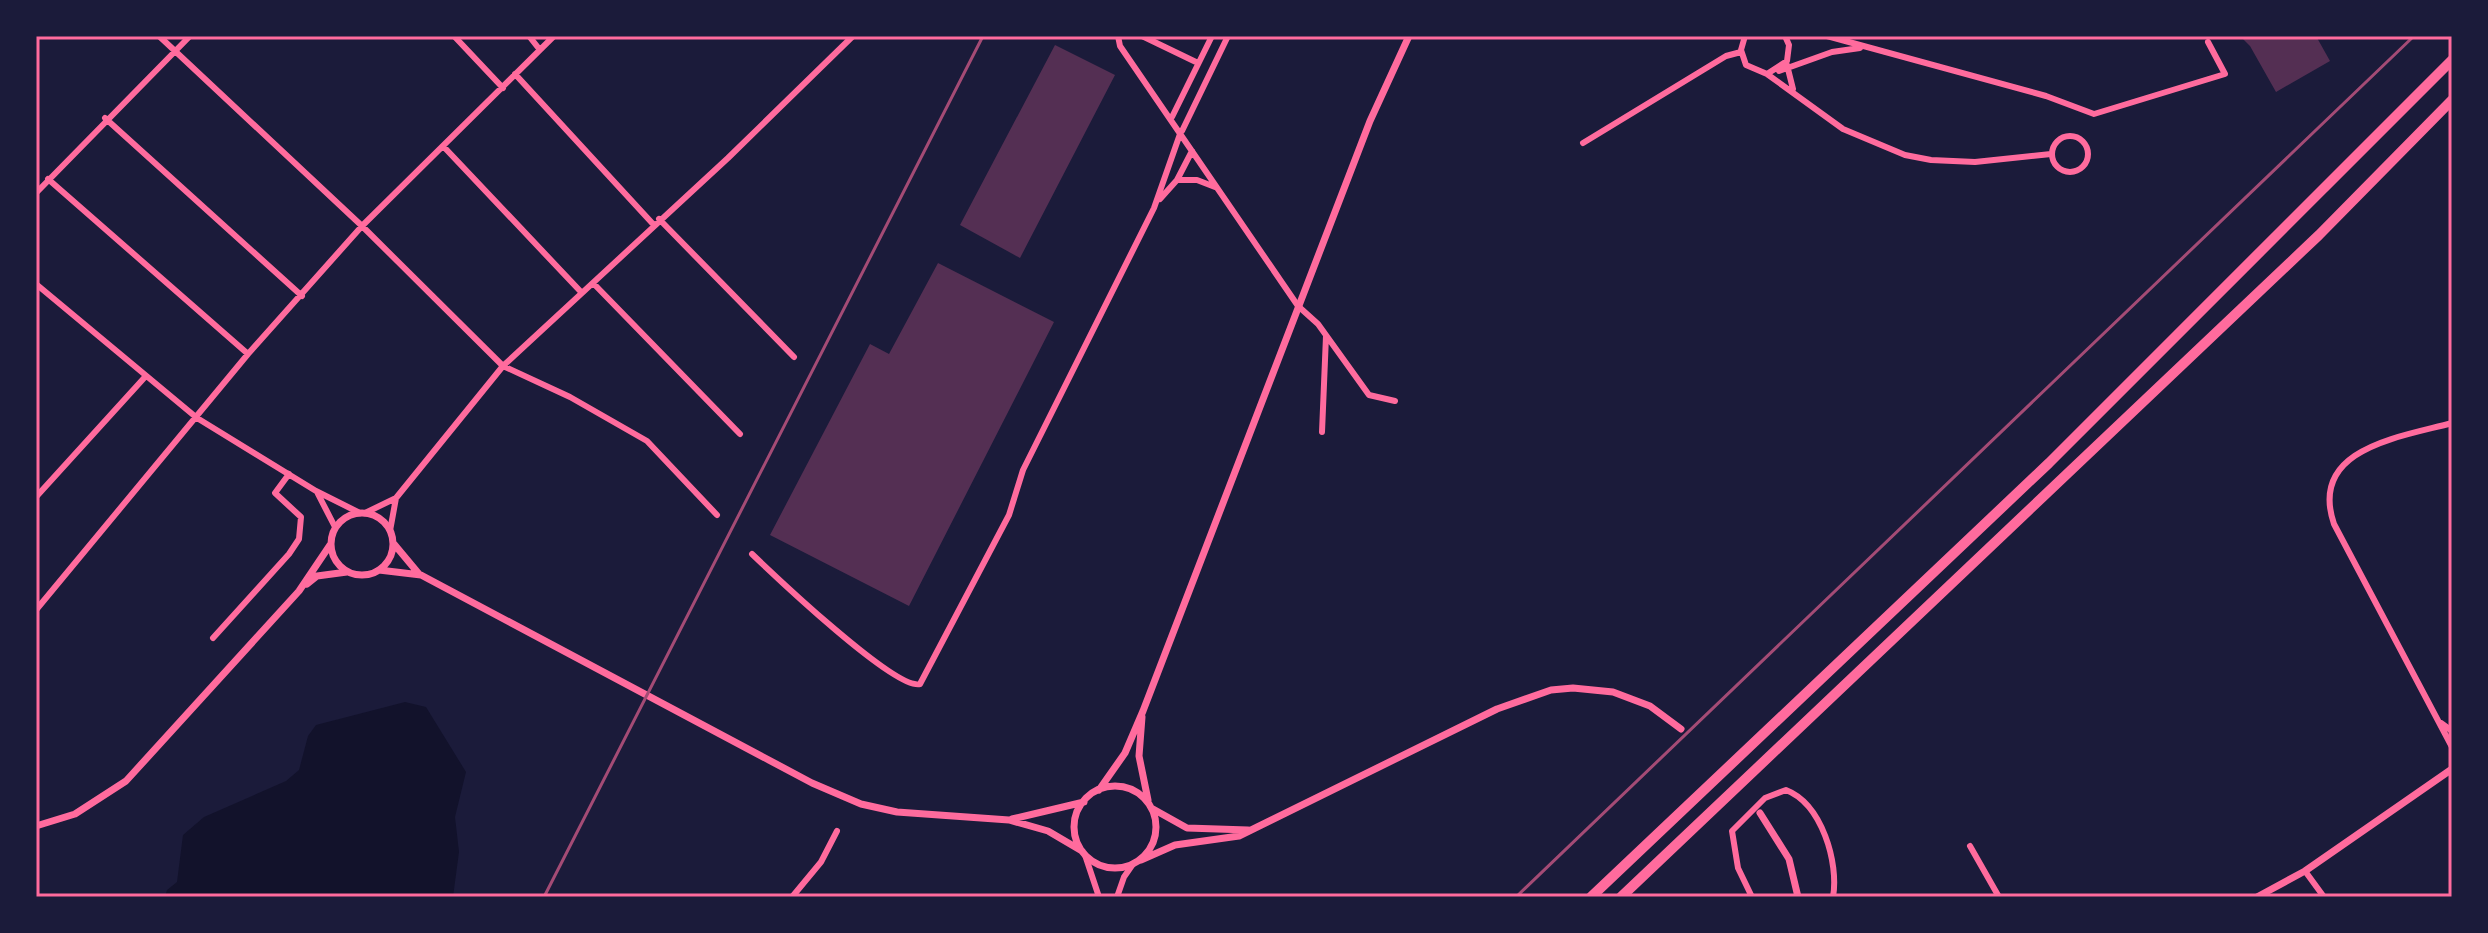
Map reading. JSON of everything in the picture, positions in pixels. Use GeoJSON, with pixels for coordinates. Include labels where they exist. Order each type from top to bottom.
{"type":"FeatureCollection","features":[{"type":"Feature","properties":{"kind":"highway"},"geometry":{"type":"LineString","coordinates":[[1591,897],[2049,463],[2452,60]]}},
{"type":"Feature","properties":{"kind":"highway"},"geometry":{"type":"LineString","coordinates":[[1621,897],[2319,235],[2452,100]]}},
{"type":"Feature","properties":{"kind":"street"},"geometry":{"type":"LineString","coordinates":[[159,36],[362,226],[503,366],[570,397],[647,441],[717,515]]}},
{"type":"Feature","properties":{"kind":"street"},"geometry":{"type":"LineString","coordinates":[[36,193],[105,118],[190,36]]}},
{"type":"Feature","properties":{"kind":"street"},"geometry":{"type":"LineString","coordinates":[[454,36],[503,88]]}},
{"type":"Feature","properties":{"kind":"street"},"geometry":{"type":"LineString","coordinates":[[529,36],[540,50]]}},
{"type":"Feature","properties":{"kind":"street"},"geometry":{"type":"LineString","coordinates":[[36,610],[248,354],[362,226],[554,36]]}},
{"type":"Feature","properties":{"kind":"street"},"geometry":{"type":"LineString","coordinates":[[1118,36],[1120,46],[1172,117],[1298,306],[1326,336],[1369,395],[1395,401]]}},
{"type":"Feature","properties":{"kind":"street"},"geometry":{"type":"LineString","coordinates":[[1142,36],[1210,73]]}},
{"type":"Feature","properties":{"kind":"street"},"geometry":{"type":"LineString","coordinates":[[1172,117],[1212,36]]}},
{"type":"Feature","properties":{"kind":"street"},"geometry":{"type":"LineString","coordinates":[[752,554],[876,663],[905,683],[920,684],[1009,515],[1027,459],[1154,208],[1181,133],[1228,36]]}},
{"type":"Feature","properties":{"kind":"street"},"geometry":{"type":"LineString","coordinates":[[1009,820],[1084,802],[1099,790],[1125,753],[1375,107],[1409,36]]}},
{"type":"Feature","properties":{"kind":"street"},"geometry":{"type":"LineString","coordinates":[[1785,36],[1789,45],[1787,65],[1793,88]]}},
{"type":"Feature","properties":{"kind":"street"},"geometry":{"type":"LineString","coordinates":[[1827,36],[2020,89],[2094,114],[2225,74],[2208,42]]}},
{"type":"Feature","properties":{"kind":"street"},"geometry":{"type":"LineString","coordinates":[[299,591],[330,545],[335,527],[351,515],[396,498],[503,366],[728,158],[851,38]]}},
{"type":"Feature","properties":{"kind":"street"},"geometry":{"type":"LineString","coordinates":[[1743,38],[1741,52],[1752,70],[1771,73],[1843,129],[1905,155],[1975,162],[2051,154]]}},
{"type":"Feature","properties":{"kind":"street"},"geometry":{"type":"LineString","coordinates":[[1771,73],[1787,65],[1801,64],[1842,49],[1872,48]]}},
{"type":"Feature","properties":{"kind":"street"},"geometry":{"type":"LineString","coordinates":[[1583,143],[1726,56],[1741,52]]}},
{"type":"Feature","properties":{"kind":"street"},"geometry":{"type":"LineString","coordinates":[[1793,88],[1792,74],[1801,64]]}},
{"type":"Feature","properties":{"kind":"street"},"geometry":{"type":"LineString","coordinates":[[515,74],[656,222],[794,357]]}},
{"type":"Feature","properties":{"kind":"street"},"geometry":{"type":"LineString","coordinates":[[105,118],[302,296]]}},
{"type":"Feature","properties":{"kind":"street"},"geometry":{"type":"LineString","coordinates":[[2070,136],[2081,140],[2088,155],[2084,166],[2066,172],[2056,166],[2051,154],[2055,143],[2070,136]]}},
{"type":"Feature","properties":{"kind":"street"},"geometry":{"type":"LineString","coordinates":[[443,146],[582,293]]}},
{"type":"Feature","properties":{"kind":"street"},"geometry":{"type":"LineString","coordinates":[[1154,208],[1177,180],[1192,151]]}},
{"type":"Feature","properties":{"kind":"street"},"geometry":{"type":"LineString","coordinates":[[48,179],[248,354]]}},
{"type":"Feature","properties":{"kind":"street"},"geometry":{"type":"LineString","coordinates":[[1177,180],[1197,180],[1216,187]]}},
{"type":"Feature","properties":{"kind":"street"},"geometry":{"type":"LineString","coordinates":[[593,283],[740,434]]}},
{"type":"Feature","properties":{"kind":"street"},"geometry":{"type":"LineString","coordinates":[[36,284],[197,418],[316,491],[384,522],[393,542],[421,575]]}},
{"type":"Feature","properties":{"kind":"street"},"geometry":{"type":"LineString","coordinates":[[1322,432],[1326,336]]}},
{"type":"Feature","properties":{"kind":"street"},"geometry":{"type":"LineString","coordinates":[[36,497],[145,377]]}},
{"type":"Feature","properties":{"kind":"street"},"geometry":{"type":"LineString","coordinates":[[2452,423],[2356,453],[2339,470],[2330,503],[2334,524],[2452,747]]}},
{"type":"Feature","properties":{"kind":"street"},"geometry":{"type":"LineString","coordinates":[[213,638],[299,539],[301,517],[275,493],[289,474]]}},
{"type":"Feature","properties":{"kind":"street"},"geometry":{"type":"LineString","coordinates":[[316,491],[335,527]]}},
{"type":"Feature","properties":{"kind":"street"},"geometry":{"type":"LineString","coordinates":[[390,531],[396,498]]}},
{"type":"Feature","properties":{"kind":"street"},"geometry":{"type":"LineString","coordinates":[[379,570],[389,558],[393,542]]}},
{"type":"Feature","properties":{"kind":"street"},"geometry":{"type":"LineString","coordinates":[[330,545],[335,561],[347,572]]}},
{"type":"Feature","properties":{"kind":"street"},"geometry":{"type":"LineString","coordinates":[[36,826],[84,810],[126,781],[299,591],[317,576],[347,572],[358,575],[379,570],[421,575],[670,708],[861,804],[897,812],[1009,820],[1048,831],[1107,868],[1137,862],[1175,845],[1239,836],[1497,709],[1551,690],[1573,688],[1613,692],[1650,706],[1681,729]]}},
{"type":"Feature","properties":{"kind":"street"},"geometry":{"type":"LineString","coordinates":[[1117,897],[1124,877],[1155,836],[1139,756],[1143,711]]}},
{"type":"Feature","properties":{"kind":"street"},"geometry":{"type":"LineString","coordinates":[[2438,721],[2452,731]]}},
{"type":"Feature","properties":{"kind":"street"},"geometry":{"type":"LineString","coordinates":[[2257,897],[2305,871],[2452,769]]}},
{"type":"Feature","properties":{"kind":"street"},"geometry":{"type":"LineString","coordinates":[[1099,790],[1127,788],[1187,828],[1250,831]]}},
{"type":"Feature","properties":{"kind":"street"},"geometry":{"type":"LineString","coordinates":[[1752,897],[1738,868],[1732,831],[1765,798],[1786,790],[1808,809],[1824,836],[1834,866],[1833,897]]}},
{"type":"Feature","properties":{"kind":"street"},"geometry":{"type":"LineString","coordinates":[[1084,802],[1074,826],[1099,897]]}},
{"type":"Feature","properties":{"kind":"street"},"geometry":{"type":"LineString","coordinates":[[1760,813],[1786,852],[1798,897]]}},
{"type":"Feature","properties":{"kind":"street"},"geometry":{"type":"LineString","coordinates":[[792,897],[821,862],[837,831]]}},
{"type":"Feature","properties":{"kind":"street"},"geometry":{"type":"LineString","coordinates":[[1970,846],[1999,897]]}},
{"type":"Feature","properties":{"kind":"street"},"geometry":{"type":"LineString","coordinates":[[2305,871],[2324,897]]}},
{"type":"Feature","properties":{"kind":"shaded area"},"geometry":{"type":"Polygon","coordinates":[[[405,702],[426,707],[466,772],[455,817],[459,852],[453,897],[165,897],[167,890],[177,882],[183,835],[204,817],[286,781],[299,770],[308,736],[316,725],[405,702]]]}},
{"type":"Feature","properties":{"kind":"building"},"geometry":{"type":"Polygon","coordinates":[[[2240,36],[2316,36],[2330,61],[2276,92],[2250,46],[2240,36]]]}},
{"type":"Feature","properties":{"kind":"building"},"geometry":{"type":"Polygon","coordinates":[[[1055,45],[1115,75],[1020,258],[960,225],[1055,45]]]}},
{"type":"Feature","properties":{"kind":"building"},"geometry":{"type":"Polygon","coordinates":[[[938,263],[1054,322],[909,606],[770,535],[870,344],[889,354],[938,263]]]}},
{"type":"Feature","properties":{"kind":"railway"},"geometry":{"type":"LineString","coordinates":[[544,897],[983,36]]}},
{"type":"Feature","properties":{"kind":"railway"},"geometry":{"type":"LineString","coordinates":[[1516,897],[2414,36]]}}]}
